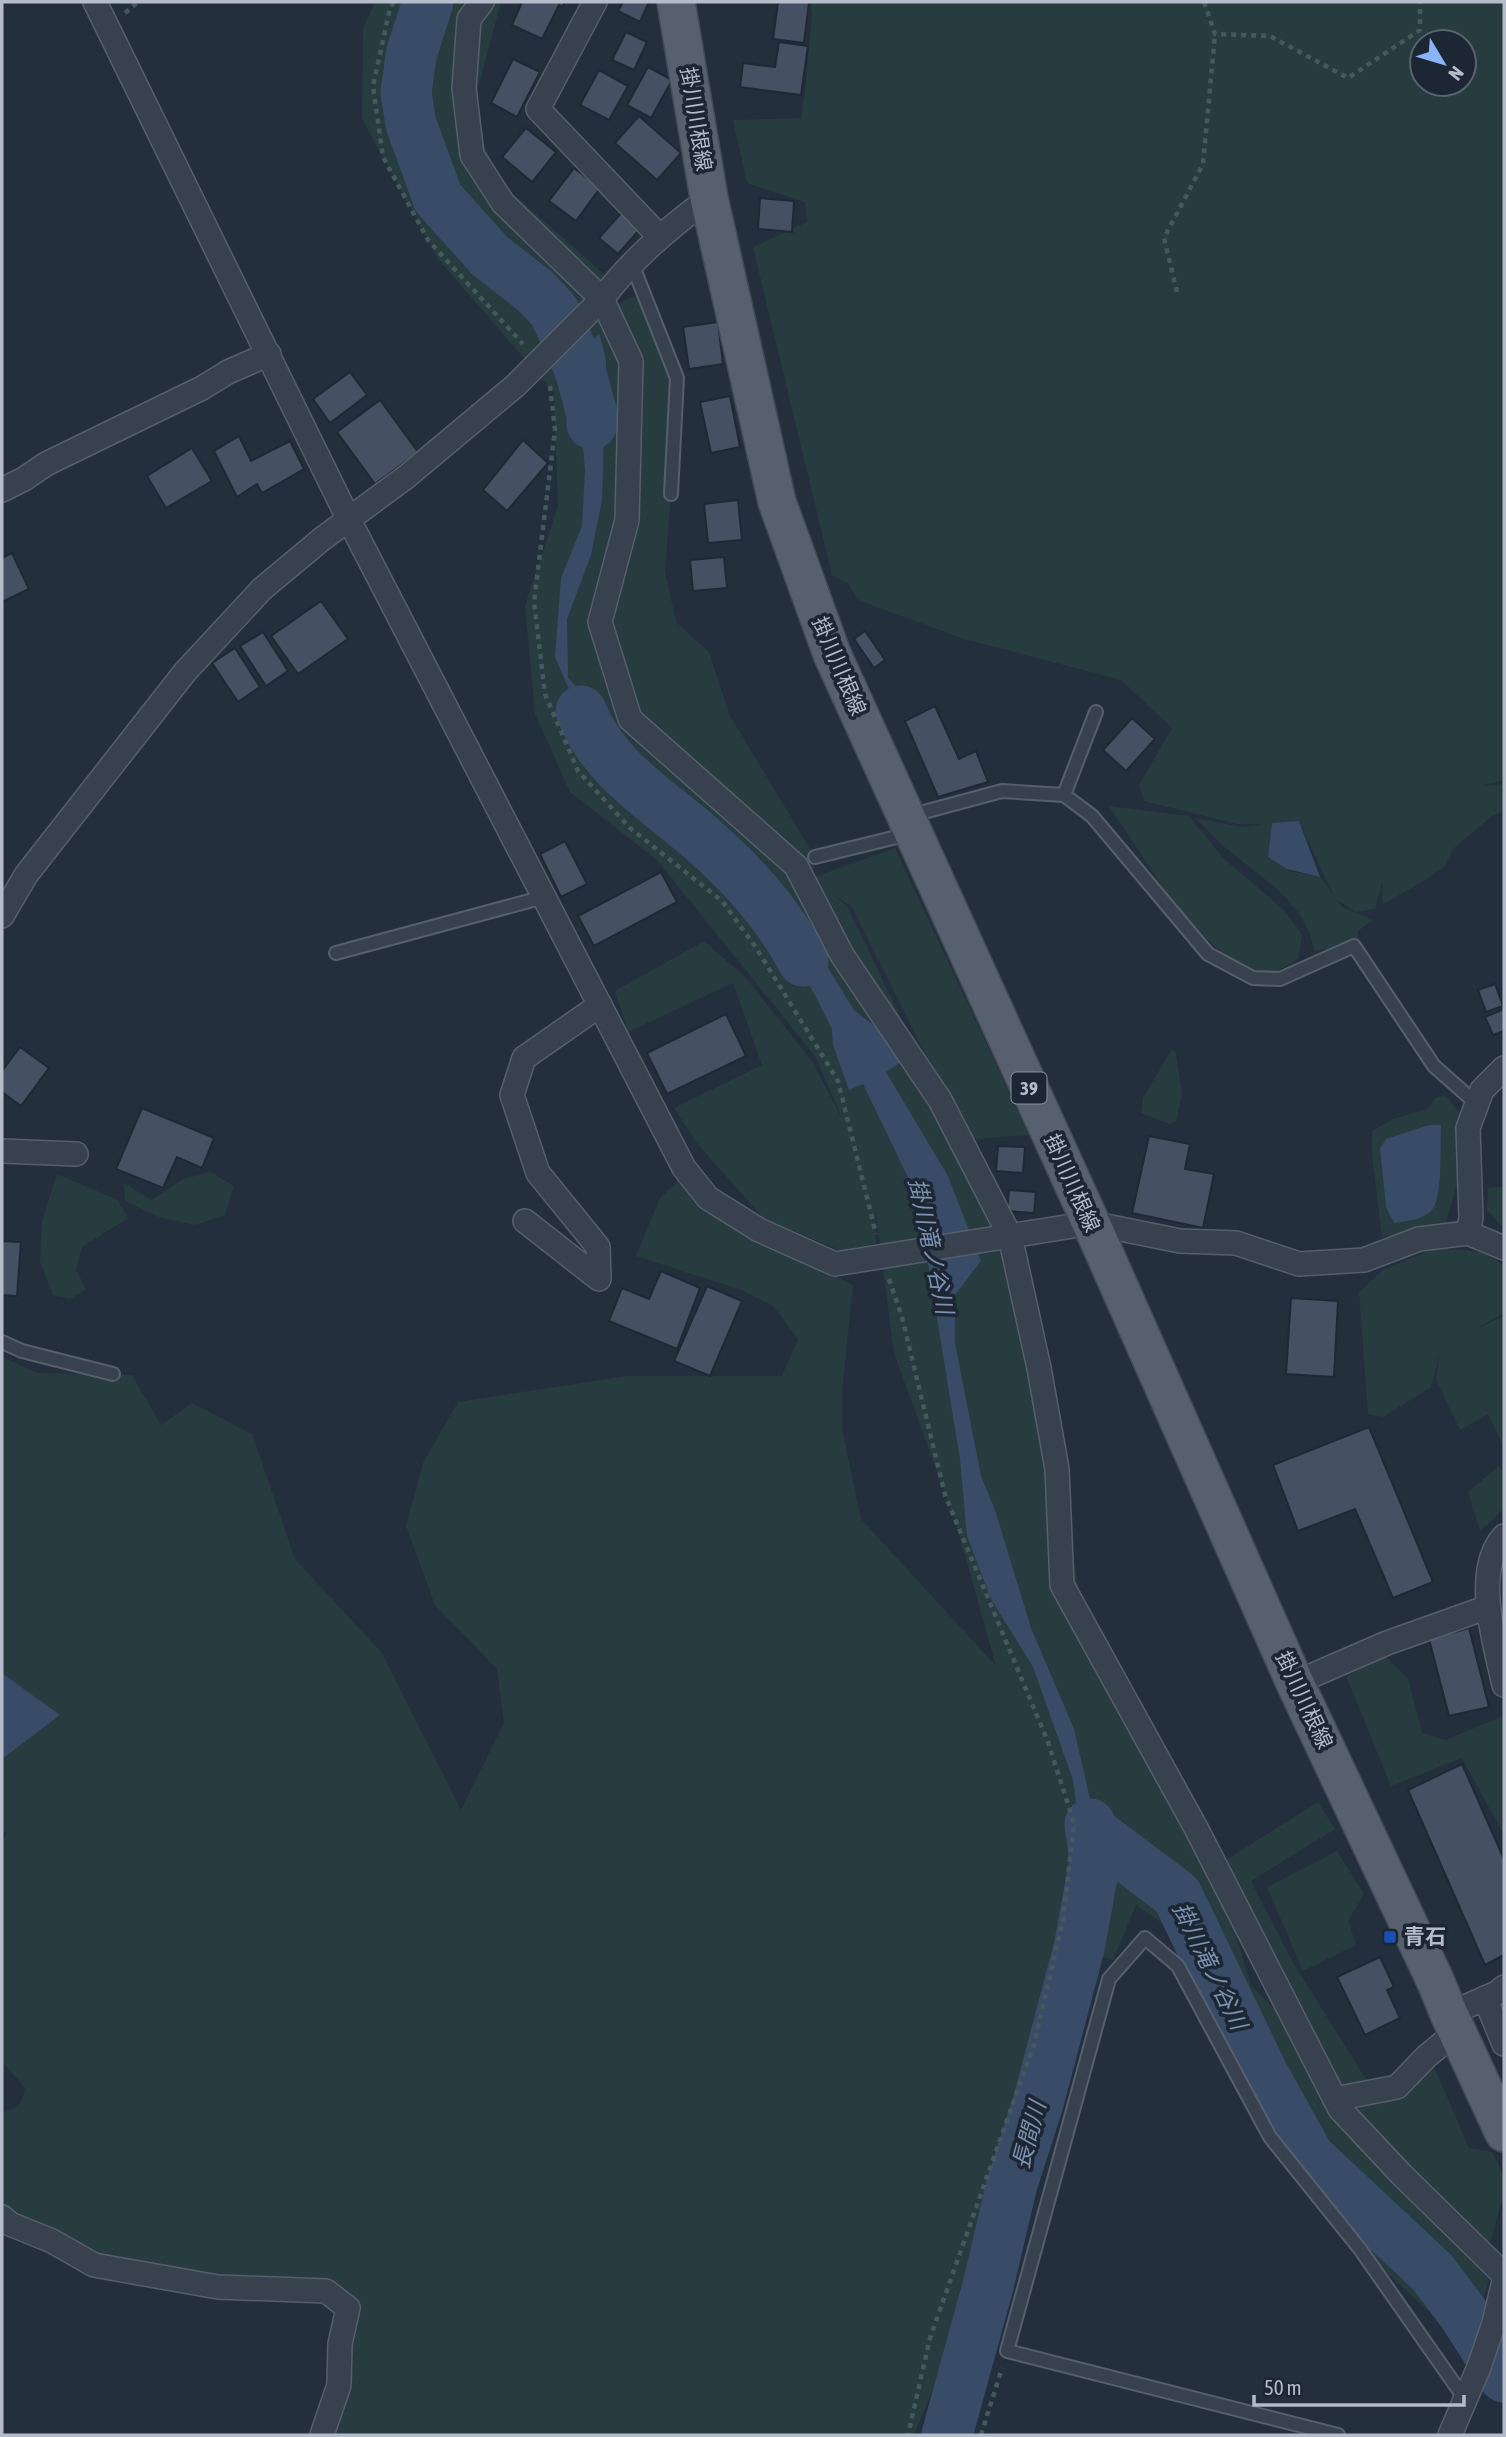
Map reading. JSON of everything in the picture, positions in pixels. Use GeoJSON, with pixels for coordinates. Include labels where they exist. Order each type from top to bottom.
{"type":"FeatureCollection","features":[{"type":"Feature","properties":{"kind":"main road","name":"掛川川根線"},"geometry":{"type":"LineString","coordinates":[[683,6],[709,198],[778,502],[832,654],[1091,1223],[1295,1682],[1504,2133]]}},
{"type":"Feature","properties":{"kind":"street"},"geometry":{"type":"LineString","coordinates":[[95,2],[349,520],[684,1168],[708,1198],[759,1230],[835,1264],[1091,1223],[1180,1241],[1236,1243],[1299,1264],[1364,1260],[1419,1239],[1468,1233],[1504,1248]]}},
{"type":"Feature","properties":{"kind":"street"},"geometry":{"type":"LineString","coordinates":[[482,2],[469,19],[464,88],[472,155],[503,203],[595,306],[631,361],[627,520],[600,622],[630,719],[796,866],[842,955],[940,1100],[1010,1236],[1039,1368],[1057,1469],[1062,1585],[1196,1828],[1340,2109],[1504,2275]]}},
{"type":"Feature","properties":{"kind":"street"},"geometry":{"type":"LineString","coordinates":[[595,2],[538,110],[659,236]]}},
{"type":"Feature","properties":{"kind":"street"},"geometry":{"type":"LineString","coordinates":[[2,916],[26,875],[185,672],[262,589],[322,539],[406,477],[515,386],[595,306],[659,236],[709,198]]}},
{"type":"Feature","properties":{"kind":"street"},"geometry":{"type":"LineString","coordinates":[[2,490],[24,480],[46,464],[269,354]]}},
{"type":"Feature","properties":{"kind":"street"},"geometry":{"type":"LineString","coordinates":[[526,1221],[599,1279],[598,1247],[538,1173],[512,1095],[524,1058],[600,1005]]}},
{"type":"Feature","properties":{"kind":"street"},"geometry":{"type":"LineString","coordinates":[[1468,1233],[1471,1218],[1468,1128],[1482,1090],[1504,1068]]}},
{"type":"Feature","properties":{"kind":"street"},"geometry":{"type":"LineString","coordinates":[[2,1151],[76,1154]]}},
{"type":"Feature","properties":{"kind":"street"},"geometry":{"type":"LineString","coordinates":[[1504,1536],[1494,1546],[1487,1589],[1488,1608],[1504,1685]]}},
{"type":"Feature","properties":{"kind":"street"},"geometry":{"type":"LineString","coordinates":[[1295,1682],[1387,1643],[1488,1608]]}},
{"type":"Feature","properties":{"kind":"street"},"geometry":{"type":"LineString","coordinates":[[1335,2099],[1397,2087],[1453,2023],[1495,1992],[1504,2043]]}},
{"type":"Feature","properties":{"kind":"street"},"geometry":{"type":"LineString","coordinates":[[2,2217],[10,2224],[52,2241],[94,2265],[218,2287],[326,2291],[348,2308],[340,2344],[339,2385],[322,2435]]}},
{"type":"Feature","properties":{"kind":"street"},"geometry":{"type":"LineString","coordinates":[[1450,2435],[1479,2367],[1494,2323],[1504,2281]]}},
{"type":"Feature","properties":{"kind":"lane"},"geometry":{"type":"LineString","coordinates":[[632,264],[677,378],[671,494]]}},
{"type":"Feature","properties":{"kind":"lane"},"geometry":{"type":"LineString","coordinates":[[1063,795],[1096,712]]}},
{"type":"Feature","properties":{"kind":"lane"},"geometry":{"type":"LineString","coordinates":[[815,857],[1002,791],[1063,795],[1093,816],[1208,954],[1253,978],[1280,979],[1354,946],[1434,1066],[1477,1104]]}},
{"type":"Feature","properties":{"kind":"lane"},"geometry":{"type":"LineString","coordinates":[[335,953],[544,897]]}},
{"type":"Feature","properties":{"kind":"lane"},"geometry":{"type":"LineString","coordinates":[[2,1342],[22,1351],[113,1374]]}},
{"type":"Feature","properties":{"kind":"lane"},"geometry":{"type":"LineString","coordinates":[[1338,2435],[1007,2351],[1109,1979],[1145,1937],[1178,1966],[1270,2137],[1360,2249],[1465,2399]]}},
{"type":"Feature","properties":{"kind":"path"},"geometry":{"type":"LineString","coordinates":[[394,2],[390,8],[373,86],[383,157],[428,240],[538,361],[550,381],[555,430],[534,602],[545,694],[578,771],[630,828],[722,901],[755,946],[838,1081],[881,1255],[902,1317],[945,1495],[1048,1742],[1074,1823],[1063,1920],[1034,2044],[930,2338],[908,2435]]}},
{"type":"Feature","properties":{"kind":"path"},"geometry":{"type":"LineString","coordinates":[[1177,292],[1164,238],[1203,164],[1215,34],[1204,2]]}},
{"type":"Feature","properties":{"kind":"path"},"geometry":{"type":"LineString","coordinates":[[1215,34],[1270,36],[1348,78],[1420,30],[1420,2]]}},
{"type":"Feature","properties":{"kind":"path"},"geometry":{"type":"LineString","coordinates":[[981,2435],[1007,2351]]}},
{"type":"Feature","properties":{"kind":"green space"},"geometry":{"type":"Polygon","coordinates":[[[375,2],[501,2],[471,114],[501,183],[614,283],[618,304],[641,293],[684,392],[672,479],[665,571],[676,622],[709,652],[730,716],[815,857],[812,878],[895,848],[1029,1135],[960,1140],[1010,1236],[1039,1368],[1079,1592],[1214,1863],[1251,1985],[1274,2009],[1252,1964],[1218,1865],[1318,1802],[1335,1829],[1251,1881],[1292,1961],[1367,2081],[1399,2077],[1338,2105],[1373,2161],[1489,2279],[1475,2330],[1463,2342],[1333,2224],[1270,2137],[1230,2049],[1214,2002],[1184,1943],[1136,1905],[1113,1960],[1079,1949],[1012,2184],[962,2319],[914,2435],[321,2435],[350,2304],[131,2272],[2,2218],[2,2113],[19,2106],[26,2089],[2,2061],[2,1843],[7,1833],[4,1832],[2,1836],[2,1760],[7,1753],[59,1715],[2,1673],[2,1357],[37,1373],[132,1375],[161,1425],[192,1403],[252,1434],[295,1559],[382,1653],[461,1810],[504,1723],[497,1669],[435,1605],[406,1526],[423,1463],[458,1402],[627,1376],[782,1376],[798,1339],[773,1306],[739,1289],[636,1256],[660,1198],[681,1178],[751,1231],[853,1285],[842,1393],[842,1429],[861,1519],[996,1666],[956,1524],[894,1353],[875,1206],[876,1243],[842,1251],[764,1219],[696,1142],[674,1108],[762,1065],[733,983],[628,1032],[615,991],[704,941],[746,978],[812,1061],[844,1122],[815,1056],[657,860],[570,792],[535,714],[525,606],[558,507],[554,393],[438,259],[362,119],[363,28],[375,2]],[[833,894],[847,906],[954,1128],[929,1062],[852,907],[833,894]]]}},
{"type":"Feature","properties":{"kind":"green space"},"geometry":{"type":"Polygon","coordinates":[[[810,2],[1504,2],[1504,780],[1482,786],[1504,784],[1504,811],[1492,816],[1453,849],[1445,866],[1382,905],[1383,880],[1375,909],[1356,912],[1337,900],[1342,907],[1373,920],[1358,931],[1357,946],[1314,951],[1310,934],[1293,905],[1195,818],[1242,827],[1262,824],[1237,824],[1144,801],[1139,785],[1172,728],[1121,680],[964,639],[858,600],[848,583],[832,575],[753,247],[807,222],[805,202],[747,183],[733,120],[801,118],[812,12],[810,2]],[[1299,821],[1273,824],[1268,857],[1289,871],[1320,877],[1332,892],[1299,821]]]}},
{"type":"Feature","properties":{"kind":"green space"},"geometry":{"type":"Polygon","coordinates":[[[1109,806],[1189,816],[1223,858],[1284,910],[1302,935],[1298,959],[1273,973],[1233,966],[1173,903],[1109,806]]]}},
{"type":"Feature","properties":{"kind":"green space"},"geometry":{"type":"Polygon","coordinates":[[[1172,1049],[1176,1053],[1182,1095],[1176,1121],[1169,1124],[1141,1113],[1143,1098],[1172,1049]]]}},
{"type":"Feature","properties":{"kind":"green space"},"geometry":{"type":"Polygon","coordinates":[[[1446,1096],[1460,1114],[1462,1167],[1445,1226],[1382,1237],[1372,1155],[1372,1131],[1393,1119],[1427,1109],[1437,1097],[1446,1096]]]}},
{"type":"Feature","properties":{"kind":"green space"},"geometry":{"type":"Polygon","coordinates":[[[211,1172],[234,1186],[225,1215],[195,1225],[159,1217],[125,1201],[124,1183],[151,1200],[183,1179],[211,1172]]]}},
{"type":"Feature","properties":{"kind":"green space"},"geometry":{"type":"Polygon","coordinates":[[[57,1174],[118,1200],[128,1218],[82,1247],[76,1270],[86,1289],[70,1299],[53,1295],[40,1262],[42,1221],[57,1174]]]}},
{"type":"Feature","properties":{"kind":"green space"},"geometry":{"type":"Polygon","coordinates":[[[1504,1186],[1504,1229],[1487,1210],[1488,1188],[1504,1186]]]}},
{"type":"Feature","properties":{"kind":"green space"},"geometry":{"type":"Polygon","coordinates":[[[1436,1248],[1481,1252],[1504,1265],[1504,1313],[1474,1330],[1504,1316],[1504,1448],[1488,1414],[1460,1430],[1436,1379],[1440,1353],[1431,1387],[1383,1417],[1368,1414],[1359,1292],[1383,1270],[1436,1248]]]}},
{"type":"Feature","properties":{"kind":"green space"},"geometry":{"type":"Polygon","coordinates":[[[1499,1466],[1504,1474],[1504,1509],[1480,1531],[1468,1492],[1499,1466]]]}},
{"type":"Feature","properties":{"kind":"green space"},"geometry":{"type":"Polygon","coordinates":[[[1385,1656],[1408,1679],[1422,1733],[1446,1740],[1503,1716],[1504,1835],[1462,1758],[1391,1786],[1346,1676],[1385,1656]]]}},
{"type":"Feature","properties":{"kind":"green space"},"geometry":{"type":"Polygon","coordinates":[[[1337,1851],[1364,1894],[1348,1921],[1356,1945],[1303,1971],[1267,1887],[1337,1851]]]}},
{"type":"Feature","properties":{"kind":"green space"},"geometry":{"type":"Polygon","coordinates":[[[1432,2062],[1469,2148],[1492,2152],[1504,2176],[1504,2193],[1487,2254],[1346,2105],[1374,2099],[1394,2100],[1432,2062]]]}},
{"type":"Feature","properties":{"kind":"water"},"geometry":{"type":"Polygon","coordinates":[[[599,334],[606,359],[602,500],[591,555],[567,619],[568,678],[592,703],[626,761],[702,831],[711,848],[592,743],[555,657],[561,578],[582,526],[585,471],[578,385],[568,366],[599,334]]]}},
{"type":"Feature","properties":{"kind":"water"},"geometry":{"type":"Polygon","coordinates":[[[1299,821],[1320,877],[1287,869],[1268,857],[1272,823],[1299,821]]]}},
{"type":"Feature","properties":{"kind":"water"},"geometry":{"type":"Polygon","coordinates":[[[771,892],[796,916],[854,1010],[881,1031],[901,1062],[886,1072],[948,1176],[981,1261],[955,1295],[955,1343],[981,1476],[995,1510],[1031,1628],[1074,1729],[1103,1856],[1091,1910],[1073,1780],[1033,1667],[991,1599],[967,1536],[960,1459],[917,1196],[863,1084],[849,1090],[833,1045],[832,1029],[815,995],[763,911],[771,892]]]}},
{"type":"Feature","properties":{"kind":"water"},"geometry":{"type":"Polygon","coordinates":[[[1429,1125],[1441,1125],[1439,1184],[1435,1205],[1431,1211],[1414,1220],[1394,1223],[1386,1207],[1380,1149],[1386,1139],[1429,1125]]]}},
{"type":"Feature","properties":{"kind":"water"},"geometry":{"type":"Polygon","coordinates":[[[2,1673],[60,1715],[2,1759],[2,1673]]]}},
{"type":"Feature","properties":{"kind":"building"},"geometry":{"type":"Polygon","coordinates":[[[522,2],[565,2],[562,7],[559,5],[542,39],[512,25],[522,2]]]}},
{"type":"Feature","properties":{"kind":"building"},"geometry":{"type":"Polygon","coordinates":[[[623,2],[649,2],[640,22],[618,11],[623,2]]]}},
{"type":"Feature","properties":{"kind":"building"},"geometry":{"type":"Polygon","coordinates":[[[778,2],[809,2],[804,43],[773,39],[778,2]]]}},
{"type":"Feature","properties":{"kind":"building"},"geometry":{"type":"Polygon","coordinates":[[[626,32],[647,42],[634,70],[612,60],[626,32]]]}},
{"type":"Feature","properties":{"kind":"building"},"geometry":{"type":"Polygon","coordinates":[[[779,42],[808,46],[801,95],[740,87],[743,63],[775,67],[779,42]]]}},
{"type":"Feature","properties":{"kind":"building"},"geometry":{"type":"Polygon","coordinates":[[[513,59],[540,72],[517,117],[491,103],[513,59]]]}},
{"type":"Feature","properties":{"kind":"building"},"geometry":{"type":"Polygon","coordinates":[[[648,67],[672,80],[651,118],[627,105],[648,67]]]}},
{"type":"Feature","properties":{"kind":"building"},"geometry":{"type":"Polygon","coordinates":[[[599,70],[628,86],[609,120],[580,105],[599,70]]]}},
{"type":"Feature","properties":{"kind":"building"},"geometry":{"type":"Polygon","coordinates":[[[639,116],[681,153],[657,180],[615,143],[639,116]]]}},
{"type":"Feature","properties":{"kind":"building"},"geometry":{"type":"Polygon","coordinates":[[[526,128],[556,152],[532,182],[502,157],[526,128]]]}},
{"type":"Feature","properties":{"kind":"building"},"geometry":{"type":"Polygon","coordinates":[[[574,168],[600,188],[576,221],[549,201],[574,168]]]}},
{"type":"Feature","properties":{"kind":"building"},"geometry":{"type":"Polygon","coordinates":[[[760,198],[794,201],[792,232],[758,229],[760,198]]]}},
{"type":"Feature","properties":{"kind":"building"},"geometry":{"type":"Polygon","coordinates":[[[623,211],[641,228],[618,254],[599,238],[623,211]]]}},
{"type":"Feature","properties":{"kind":"building"},"geometry":{"type":"Polygon","coordinates":[[[718,322],[723,364],[689,369],[683,327],[718,322]]]}},
{"type":"Feature","properties":{"kind":"building"},"geometry":{"type":"Polygon","coordinates":[[[350,372],[367,395],[330,423],[313,399],[350,372]]]}},
{"type":"Feature","properties":{"kind":"building"},"geometry":{"type":"Polygon","coordinates":[[[730,396],[740,447],[711,453],[700,402],[730,396]]]}},
{"type":"Feature","properties":{"kind":"building"},"geometry":{"type":"Polygon","coordinates":[[[380,400],[418,452],[375,484],[337,432],[380,400]]]}},
{"type":"Feature","properties":{"kind":"building"},"geometry":{"type":"Polygon","coordinates":[[[239,436],[251,461],[290,441],[304,469],[262,493],[257,484],[237,497],[214,451],[239,436]]]}},
{"type":"Feature","properties":{"kind":"building"},"geometry":{"type":"Polygon","coordinates":[[[523,440],[548,463],[507,511],[483,490],[523,440]]]}},
{"type":"Feature","properties":{"kind":"building"},"geometry":{"type":"Polygon","coordinates":[[[192,448],[212,481],[166,508],[147,476],[192,448]]]}},
{"type":"Feature","properties":{"kind":"building"},"geometry":{"type":"Polygon","coordinates":[[[738,500],[742,540],[708,543],[704,504],[738,500]]]}},
{"type":"Feature","properties":{"kind":"building"},"geometry":{"type":"Polygon","coordinates":[[[12,553],[29,589],[2,602],[2,558],[12,553]]]}},
{"type":"Feature","properties":{"kind":"building"},"geometry":{"type":"Polygon","coordinates":[[[724,557],[727,588],[693,591],[690,560],[724,557]]]}},
{"type":"Feature","properties":{"kind":"building"},"geometry":{"type":"Polygon","coordinates":[[[321,601],[348,639],[298,674],[271,636],[321,601]]]}},
{"type":"Feature","properties":{"kind":"building"},"geometry":{"type":"Polygon","coordinates":[[[865,631],[885,660],[874,668],[854,639],[865,631]]]}},
{"type":"Feature","properties":{"kind":"building"},"geometry":{"type":"Polygon","coordinates":[[[263,632],[288,671],[266,686],[240,646],[263,632]]]}},
{"type":"Feature","properties":{"kind":"building"},"geometry":{"type":"Polygon","coordinates":[[[235,648],[260,687],[238,702],[212,663],[235,648]]]}},
{"type":"Feature","properties":{"kind":"building"},"geometry":{"type":"Polygon","coordinates":[[[935,706],[959,759],[976,751],[988,782],[938,797],[905,721],[935,706]]]}},
{"type":"Feature","properties":{"kind":"building"},"geometry":{"type":"Polygon","coordinates":[[[1132,718],[1155,739],[1126,771],[1103,750],[1132,718]]]}},
{"type":"Feature","properties":{"kind":"building"},"geometry":{"type":"Polygon","coordinates":[[[565,841],[587,884],[561,897],[540,854],[565,841]]]}},
{"type":"Feature","properties":{"kind":"building"},"geometry":{"type":"Polygon","coordinates":[[[661,872],[677,902],[594,946],[578,916],[661,872]]]}},
{"type":"Feature","properties":{"kind":"building"},"geometry":{"type":"Polygon","coordinates":[[[1495,984],[1503,1006],[1486,1012],[1478,990],[1495,984]]]}},
{"type":"Feature","properties":{"kind":"building"},"geometry":{"type":"Polygon","coordinates":[[[1504,1009],[1504,1031],[1493,1035],[1485,1017],[1504,1009]]]}},
{"type":"Feature","properties":{"kind":"building"},"geometry":{"type":"Polygon","coordinates":[[[726,1014],[746,1056],[667,1094],[647,1053],[726,1014]]]}},
{"type":"Feature","properties":{"kind":"building"},"geometry":{"type":"Polygon","coordinates":[[[20,1047],[49,1068],[21,1106],[2,1092],[2,1071],[20,1047]]]}},
{"type":"Feature","properties":{"kind":"building"},"geometry":{"type":"Polygon","coordinates":[[[142,1108],[214,1138],[202,1168],[177,1157],[163,1188],[116,1169],[142,1108]]]}},
{"type":"Feature","properties":{"kind":"building"},"geometry":{"type":"Polygon","coordinates":[[[1149,1136],[1190,1144],[1185,1169],[1214,1174],[1203,1228],[1132,1213],[1149,1136]]]}},
{"type":"Feature","properties":{"kind":"building"},"geometry":{"type":"Polygon","coordinates":[[[998,1146],[1025,1147],[1023,1173],[996,1171],[998,1146]]]}},
{"type":"Feature","properties":{"kind":"building"},"geometry":{"type":"Polygon","coordinates":[[[1009,1190],[1036,1192],[1034,1213],[1007,1211],[1009,1190]]]}},
{"type":"Feature","properties":{"kind":"building"},"geometry":{"type":"Polygon","coordinates":[[[2,1241],[21,1242],[17,1296],[2,1295],[2,1241]]]}},
{"type":"Feature","properties":{"kind":"building"},"geometry":{"type":"Polygon","coordinates":[[[661,1271],[700,1288],[677,1349],[609,1321],[622,1288],[649,1299],[661,1271]]]}},
{"type":"Feature","properties":{"kind":"building"},"geometry":{"type":"Polygon","coordinates":[[[707,1286],[742,1301],[710,1376],[674,1361],[707,1286]]]}},
{"type":"Feature","properties":{"kind":"building"},"geometry":{"type":"Polygon","coordinates":[[[1291,1298],[1338,1301],[1334,1377],[1286,1374],[1291,1298]]]}},
{"type":"Feature","properties":{"kind":"building"},"geometry":{"type":"Polygon","coordinates":[[[1369,1427],[1433,1582],[1393,1598],[1355,1509],[1298,1531],[1273,1465],[1369,1427]]]}},
{"type":"Feature","properties":{"kind":"building"},"geometry":{"type":"Polygon","coordinates":[[[1469,1628],[1489,1707],[1449,1716],[1429,1639],[1469,1628]]]}},
{"type":"Feature","properties":{"kind":"building"},"geometry":{"type":"Polygon","coordinates":[[[1462,1764],[1504,1859],[1504,1955],[1485,1965],[1408,1790],[1462,1764]]]}},
{"type":"Feature","properties":{"kind":"building"},"geometry":{"type":"Polygon","coordinates":[[[1380,1957],[1394,1987],[1387,1990],[1400,2018],[1365,2035],[1337,1977],[1380,1957]]]}},
{"type":"Feature","properties":{"kind":"waterway","name":"掛川滝ノ谷川"},"geometry":{"type":"LineString","coordinates":[[428,2],[411,55],[406,93],[411,124],[438,198],[490,256],[535,291],[554,311],[580,370],[592,414],[592,424]]}},
{"type":"Feature","properties":{"kind":"waterway","name":"掛川滝ノ谷川"},"geometry":{"type":"LineString","coordinates":[[581,711],[603,750],[617,766],[701,838],[758,895],[782,926],[803,961]]}},
{"type":"Feature","properties":{"kind":"waterway","name":"長間川"},"geometry":{"type":"LineString","coordinates":[[947,2435],[988,2286],[1012,2184],[1038,2103],[1079,1948],[1095,1861],[1090,1824]]}},
{"type":"Feature","properties":{"kind":"waterway","name":"掛川滝ノ谷川"},"geometry":{"type":"LineString","coordinates":[[1092,1831],[1177,1895],[1261,2070],[1309,2157],[1432,2272],[1463,2313],[1504,2377]]}},
{"type":"Feature","properties":{"kind":"place","name":"青石"},"geometry":{"type":"Point","coordinates":[1390,1937]}}]}
